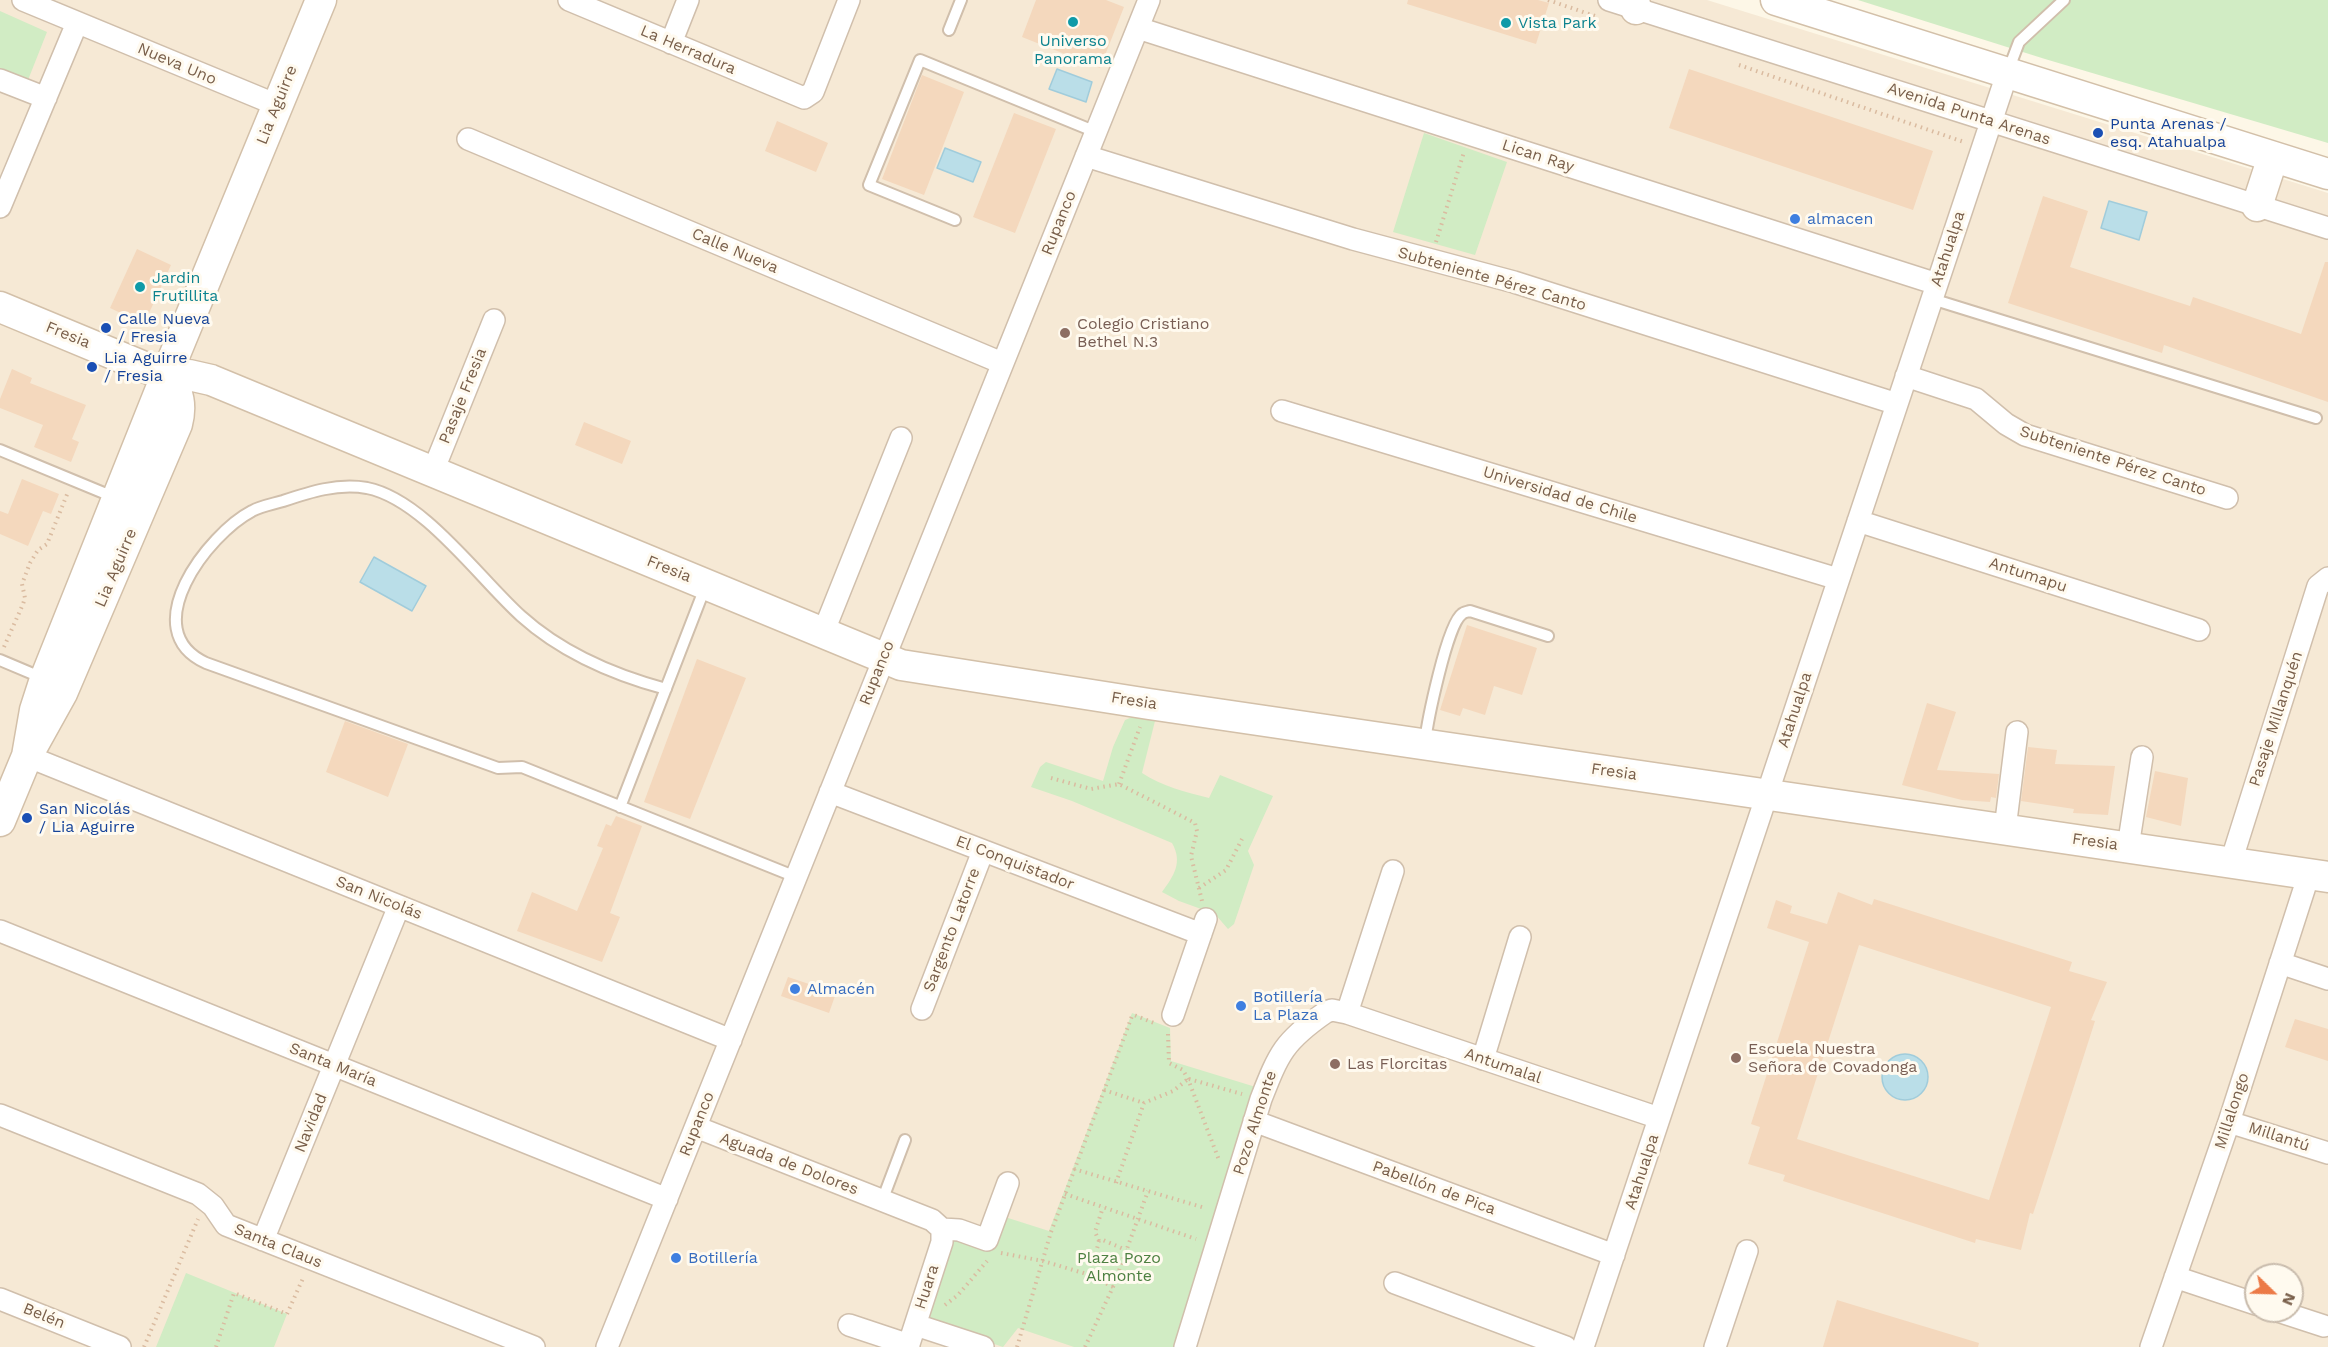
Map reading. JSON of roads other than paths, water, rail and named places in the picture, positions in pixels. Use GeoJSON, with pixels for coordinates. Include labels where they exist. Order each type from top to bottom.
{"type":"FeatureCollection","features":[{"type":"Feature","properties":{"kind":"street","name":"Nueva Uno"},"geometry":{"type":"LineString","coordinates":[[23,0],[277,105]]}},
{"type":"Feature","properties":{"kind":"street","name":"Lia Aguirre"},"geometry":{"type":"LineString","coordinates":[[27,756],[35,710],[45,679],[127,508],[179,416],[180,407],[176,390],[166,376],[321,0]]}},
{"type":"Feature","properties":{"kind":"street","name":"La Herradura"},"geometry":{"type":"LineString","coordinates":[[569,0],[801,98],[807,98],[813,92],[849,0]]}},
{"type":"Feature","properties":{"kind":"street"},"geometry":{"type":"LineString","coordinates":[[671,43],[688,0]]}},
{"type":"Feature","properties":{"kind":"street"},"geometry":{"type":"LineString","coordinates":[[1776,0],[1833,14],[2007,74],[2328,174]]}},
{"type":"Feature","properties":{"kind":"street","name":"Rupanco"},"geometry":{"type":"LineString","coordinates":[[607,1347],[1138,28],[1146,1]]}},
{"type":"Feature","properties":{"kind":"street","name":"Avenida Punta Arenas"},"geometry":{"type":"LineString","coordinates":[[1621,7],[2328,228]]}},
{"type":"Feature","properties":{"kind":"street"},"geometry":{"type":"LineString","coordinates":[[0,207],[77,23]]}},
{"type":"Feature","properties":{"kind":"street","name":"Lican Ray"},"geometry":{"type":"LineString","coordinates":[[1138,28],[1470,134],[1934,291]]}},
{"type":"Feature","properties":{"kind":"street","name":"Atahualpa"},"geometry":{"type":"LineString","coordinates":[[1583,1347],[2007,74]]}},
{"type":"Feature","properties":{"kind":"street"},"geometry":{"type":"LineString","coordinates":[[0,80],[46,98]]}},
{"type":"Feature","properties":{"kind":"street","name":"Calle Nueva"},"geometry":{"type":"LineString","coordinates":[[468,139],[1002,363]]}},
{"type":"Feature","properties":{"kind":"street","name":"Subteniente Pérez Canto"},"geometry":{"type":"LineString","coordinates":[[1086,156],[1353,239],[1514,282],[1897,404]]}},
{"type":"Feature","properties":{"kind":"street"},"geometry":{"type":"LineString","coordinates":[[2257,206],[2273,157]]}},
{"type":"Feature","properties":{"kind":"street","name":"Fresia"},"geometry":{"type":"LineString","coordinates":[[0,307],[166,376],[189,375],[211,380],[883,658],[920,669],[2319,875]]}},
{"type":"Feature","properties":{"kind":"street","name":"Pasaje Fresia"},"geometry":{"type":"LineString","coordinates":[[433,471],[494,320]]}},
{"type":"Feature","properties":{"kind":"street","name":"Subteniente Pérez Canto"},"geometry":{"type":"LineString","coordinates":[[1906,376],[1976,399],[2006,424],[2025,435],[2226,498]]}},
{"type":"Feature","properties":{"kind":"street","name":"Universidad de Chile"},"geometry":{"type":"LineString","coordinates":[[1282,411],[1839,579]]}},
{"type":"Feature","properties":{"kind":"street"},"geometry":{"type":"LineString","coordinates":[[823,633],[901,438]]}},
{"type":"Feature","properties":{"kind":"street","name":"Lia Aguirre"},"geometry":{"type":"LineString","coordinates":[[0,821],[27,756],[62,693],[127,508]]}},
{"type":"Feature","properties":{"kind":"street","name":"Antumapu"},"geometry":{"type":"LineString","coordinates":[[1858,521],[2199,630]]}},
{"type":"Feature","properties":{"kind":"street","name":"Pasaje Millanquén"},"geometry":{"type":"LineString","coordinates":[[2231,862],[2318,585],[2328,578]]}},
{"type":"Feature","properties":{"kind":"street"},"geometry":{"type":"LineString","coordinates":[[2005,829],[2017,732]]}},
{"type":"Feature","properties":{"kind":"street","name":"San Nicolás"},"geometry":{"type":"LineString","coordinates":[[27,756],[731,1040]]}},
{"type":"Feature","properties":{"kind":"street"},"geometry":{"type":"LineString","coordinates":[[2128,847],[2142,757]]}},
{"type":"Feature","properties":{"kind":"street","name":"El Conquistador"},"geometry":{"type":"LineString","coordinates":[[830,792],[983,851],[1204,927],[1167,1023]]}},
{"type":"Feature","properties":{"kind":"street","name":"Sargento Latorre"},"geometry":{"type":"LineString","coordinates":[[922,1009],[983,851]]}},
{"type":"Feature","properties":{"kind":"street"},"geometry":{"type":"LineString","coordinates":[[1347,1013],[1393,871]]}},
{"type":"Feature","properties":{"kind":"street","name":"Millalongo"},"geometry":{"type":"LineString","coordinates":[[2151,1347],[2229,1122],[2280,963],[2319,875]]}},
{"type":"Feature","properties":{"kind":"street","name":"Navidad"},"geometry":{"type":"LineString","coordinates":[[263,1240],[399,906]]}},
{"type":"Feature","properties":{"kind":"street","name":"Santa María"},"geometry":{"type":"LineString","coordinates":[[0,931],[667,1199]]}},
{"type":"Feature","properties":{"kind":"street"},"geometry":{"type":"LineString","coordinates":[[1484,1059],[1521,937]]}},
{"type":"Feature","properties":{"kind":"street"},"geometry":{"type":"LineString","coordinates":[[2280,963],[2328,979]]}},
{"type":"Feature","properties":{"kind":"street","name":"Pozo Almonte"},"geometry":{"type":"LineString","coordinates":[[1185,1347],[1254,1121],[1275,1065],[1288,1043],[1326,1012],[1332,1010],[1347,1013]]}},
{"type":"Feature","properties":{"kind":"street","name":"Antumalal"},"geometry":{"type":"LineString","coordinates":[[1347,1013],[1659,1118]]}},
{"type":"Feature","properties":{"kind":"street","name":"Santa Claus"},"geometry":{"type":"LineString","coordinates":[[0,1115],[198,1194],[206,1199],[226,1225],[534,1347]]}},
{"type":"Feature","properties":{"kind":"street","name":"Pabellón de Pica"},"geometry":{"type":"LineString","coordinates":[[1254,1121],[1614,1255]]}},
{"type":"Feature","properties":{"kind":"street","name":"Millantú"},"geometry":{"type":"LineString","coordinates":[[2229,1122],[2328,1153]]}},
{"type":"Feature","properties":{"kind":"street","name":"Aguada de Dolores"},"geometry":{"type":"LineString","coordinates":[[696,1127],[932,1220],[942,1229],[959,1230],[987,1240],[1008,1183]]}},
{"type":"Feature","properties":{"kind":"street","name":"Huara"},"geometry":{"type":"LineString","coordinates":[[849,1325],[909,1346],[923,1327],[942,1242],[942,1229]]}},
{"type":"Feature","properties":{"kind":"street"},"geometry":{"type":"LineString","coordinates":[[1715,1347],[1747,1251]]}},
{"type":"Feature","properties":{"kind":"street"},"geometry":{"type":"LineString","coordinates":[[2175,1277],[2244,1300]]}},
{"type":"Feature","properties":{"kind":"street"},"geometry":{"type":"LineString","coordinates":[[1395,1283],[1566,1347]]}},
{"type":"Feature","properties":{"kind":"street","name":"Belén"},"geometry":{"type":"LineString","coordinates":[[0,1299],[120,1347]]}},
{"type":"Feature","properties":{"kind":"street"},"geometry":{"type":"LineString","coordinates":[[2304,1319],[2324,1326]]}},
{"type":"Feature","properties":{"kind":"street"},"geometry":{"type":"LineString","coordinates":[[923,1327],[983,1347]]}},
{"type":"Feature","properties":{"kind":"lane"},"geometry":{"type":"LineString","coordinates":[[949,30],[961,0]]}},
{"type":"Feature","properties":{"kind":"lane"},"geometry":{"type":"LineString","coordinates":[[2007,74],[2019,42],[2064,0]]}},
{"type":"Feature","properties":{"kind":"lane"},"geometry":{"type":"LineString","coordinates":[[955,220],[869,185],[920,60],[1096,132]]}},
{"type":"Feature","properties":{"kind":"lane"},"geometry":{"type":"LineString","coordinates":[[1934,291],[2316,418]]}},
{"type":"Feature","properties":{"kind":"lane"},"geometry":{"type":"LineString","coordinates":[[0,450],[73,480],[127,508]]}},
{"type":"Feature","properties":{"kind":"lane"},"geometry":{"type":"LineString","coordinates":[[666,689],[601,667],[547,636],[522,617],[416,511],[385,493],[368,488],[353,486],[323,489],[254,510],[211,544],[193,568],[182,592],[176,615],[178,634],[188,652],[196,659],[498,768],[522,767],[796,877]]}},
{"type":"Feature","properties":{"kind":"lane"},"geometry":{"type":"LineString","coordinates":[[620,807],[706,585]]}},
{"type":"Feature","properties":{"kind":"lane"},"geometry":{"type":"LineString","coordinates":[[1425,744],[1427,723],[1452,628],[1461,614],[1470,611],[1548,636]]}},
{"type":"Feature","properties":{"kind":"lane"},"geometry":{"type":"LineString","coordinates":[[0,659],[45,679]]}},
{"type":"Feature","properties":{"kind":"lane"},"geometry":{"type":"LineString","coordinates":[[882,1201],[905,1140]]}},
{"type":"Feature","properties":{"kind":"water"},"geometry":{"type":"Polygon","coordinates":[[[1057,69],[1092,82],[1086,102],[1049,89],[1057,69]]]}},
{"type":"Feature","properties":{"kind":"water"},"geometry":{"type":"Polygon","coordinates":[[[945,148],[981,162],[973,182],[937,168],[945,148]]]}},
{"type":"Feature","properties":{"kind":"water"},"geometry":{"type":"Polygon","coordinates":[[[2109,201],[2147,212],[2139,240],[2101,228],[2109,201]]]}},
{"type":"Feature","properties":{"kind":"water"},"geometry":{"type":"Polygon","coordinates":[[[374,557],[426,586],[412,611],[360,582],[374,557]]]}},
{"type":"Feature","properties":{"kind":"water"},"geometry":{"type":"Polygon","coordinates":[[[1905,1054],[1921,1061],[1928,1077],[1921,1093],[1905,1100],[1889,1093],[1882,1077],[1889,1061],[1905,1054]]]}},
{"type":"Feature","properties":{"kind":"place","name":"Universo Panorama"},"geometry":{"type":"Point","coordinates":[1073,22]}},
{"type":"Feature","properties":{"kind":"place","name":"Vista Park"},"geometry":{"type":"Point","coordinates":[1506,23]}},
{"type":"Feature","properties":{"kind":"place","name":"Punta Arenas / esq. Atahualpa"},"geometry":{"type":"Point","coordinates":[2098,133]}},
{"type":"Feature","properties":{"kind":"place","name":"almacen"},"geometry":{"type":"Point","coordinates":[1795,219]}},
{"type":"Feature","properties":{"kind":"place","name":"Jardin Frutillita"},"geometry":{"type":"Point","coordinates":[140,287]}},
{"type":"Feature","properties":{"kind":"place","name":"Calle Nueva / Fresia"},"geometry":{"type":"Point","coordinates":[106,328]}},
{"type":"Feature","properties":{"kind":"place","name":"Colegio Cristiano Bethel N.3"},"geometry":{"type":"Point","coordinates":[1065,333]}},
{"type":"Feature","properties":{"kind":"place","name":"Lia Aguirre / Fresia"},"geometry":{"type":"Point","coordinates":[92,367]}},
{"type":"Feature","properties":{"kind":"place","name":"San Nicolás / Lia Aguirre"},"geometry":{"type":"Point","coordinates":[27,818]}},
{"type":"Feature","properties":{"kind":"place","name":"Almacén"},"geometry":{"type":"Point","coordinates":[795,989]}},
{"type":"Feature","properties":{"kind":"place","name":"Botillería La Plaza"},"geometry":{"type":"Point","coordinates":[1241,1006]}},
{"type":"Feature","properties":{"kind":"place","name":"Escuela Nuestra Señora de Covadonga"},"geometry":{"type":"Point","coordinates":[1736,1058]}},
{"type":"Feature","properties":{"kind":"place","name":"Las Florcitas"},"geometry":{"type":"Point","coordinates":[1335,1064]}},
{"type":"Feature","properties":{"kind":"place","name":"Botillería"},"geometry":{"type":"Point","coordinates":[676,1258]}},
{"type":"Feature","properties":{"kind":"park label","name":"Plaza Pozo Almonte"},"geometry":{"type":"Point","coordinates":[1119,1267]}}]}
